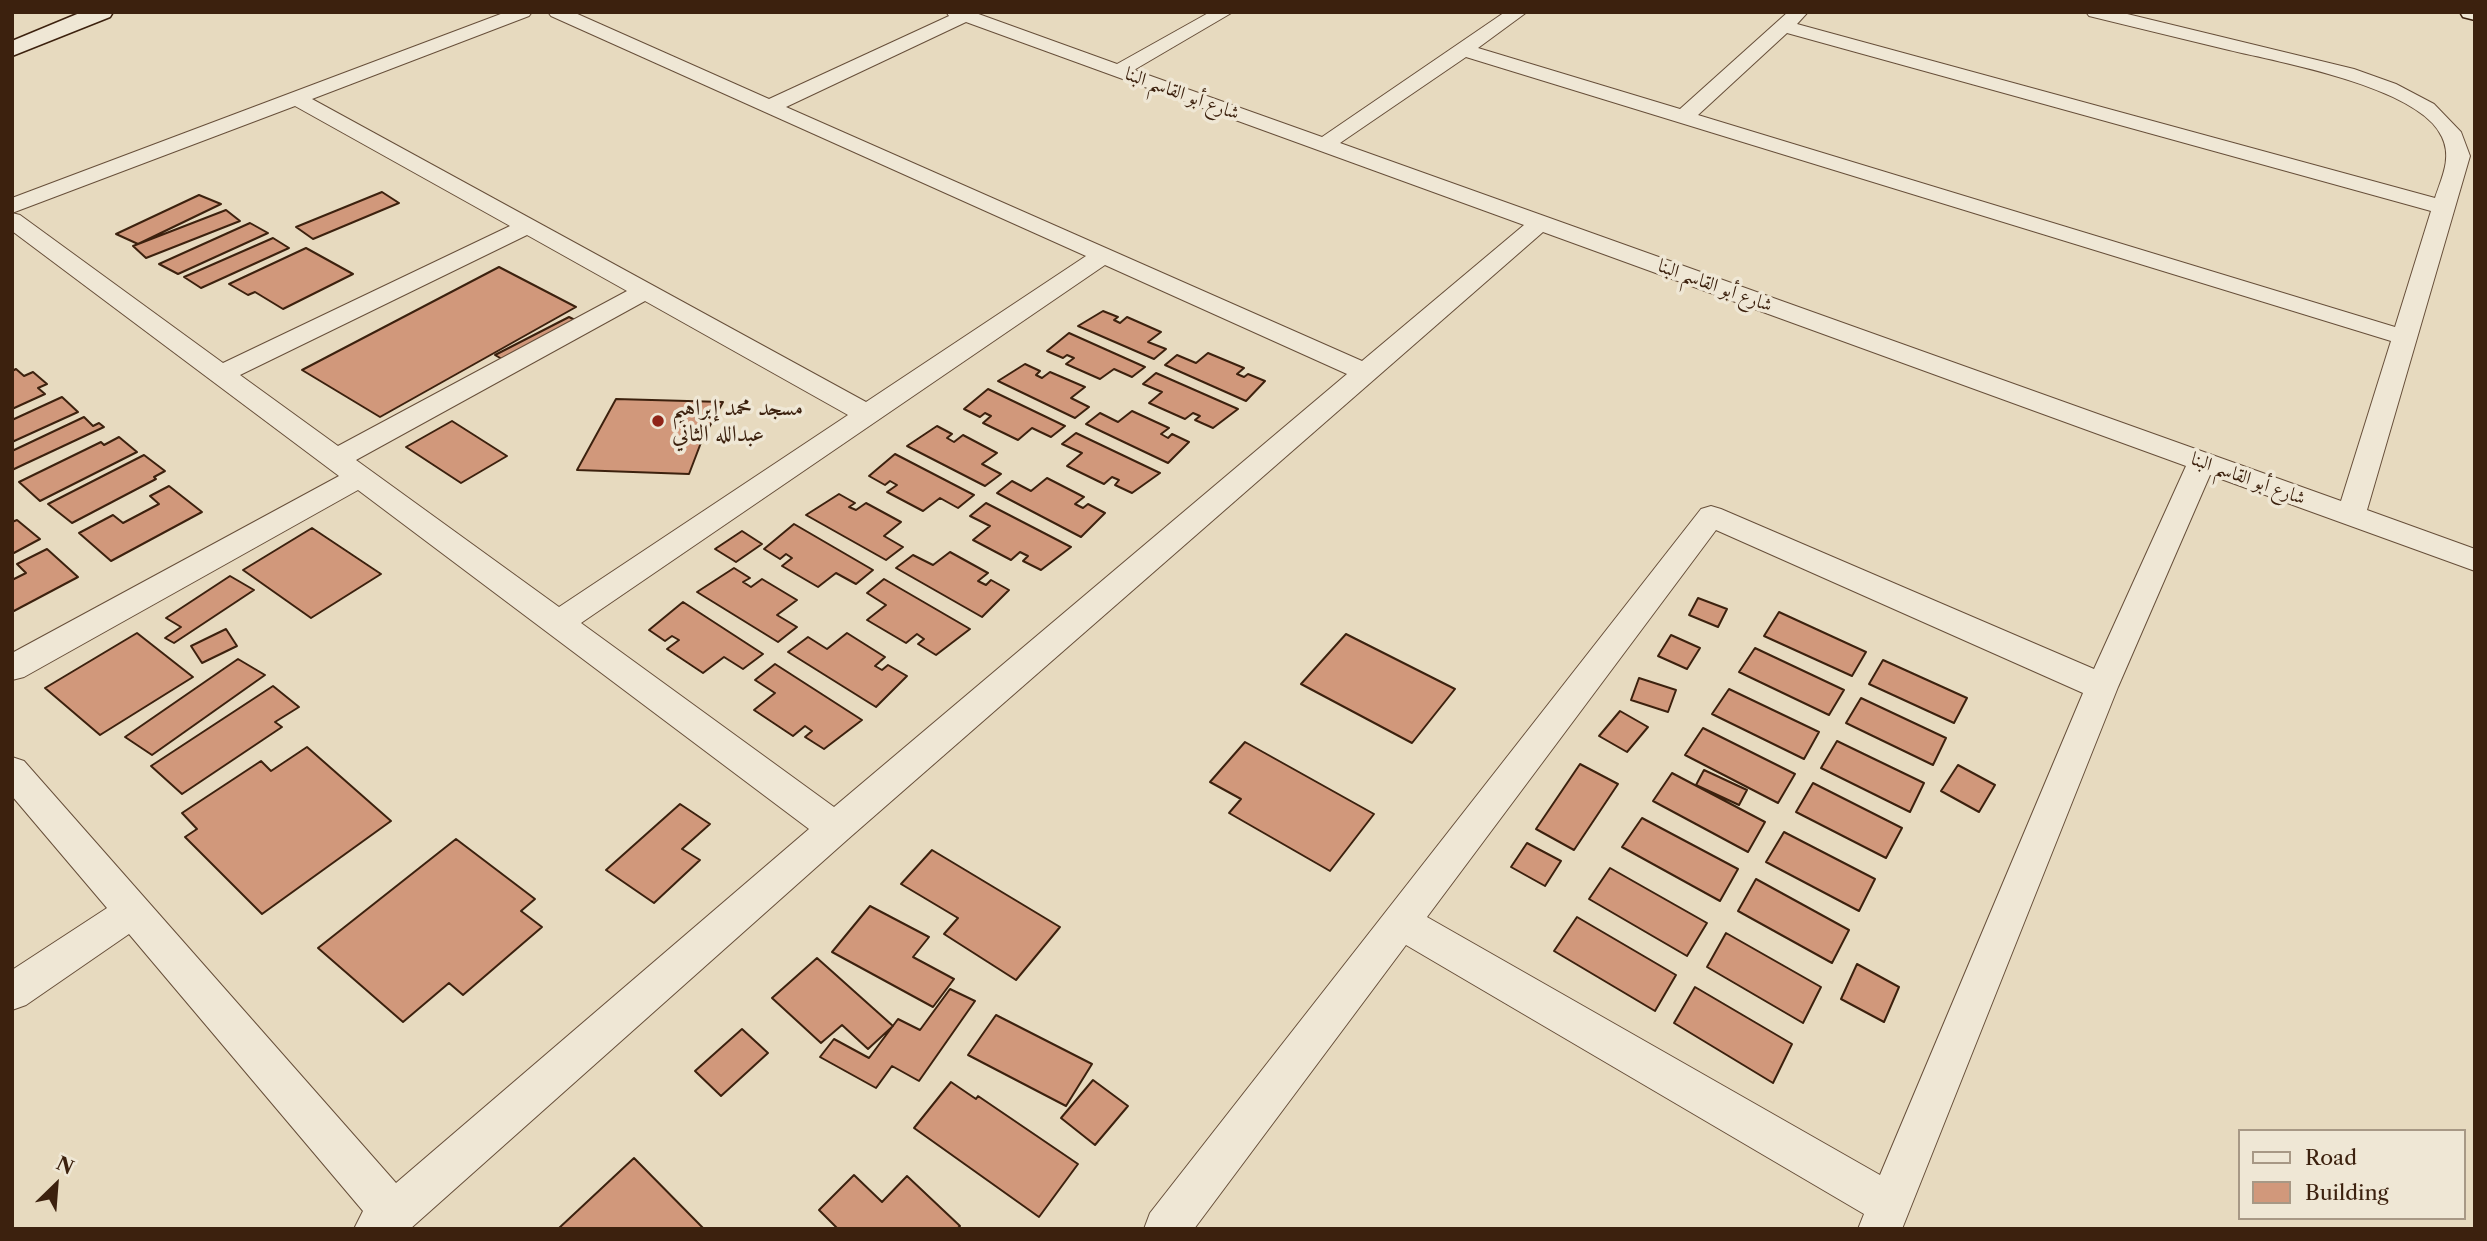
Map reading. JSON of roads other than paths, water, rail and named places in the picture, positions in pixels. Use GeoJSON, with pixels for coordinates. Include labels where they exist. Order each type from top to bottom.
{"type":"FeatureCollection","features":[{"type":"Feature","properties":{"kind":"street"},"geometry":{"type":"LineString","coordinates":[[12,29],[54,12]]}},
{"type":"Feature","properties":{"kind":"street"},"geometry":{"type":"LineString","coordinates":[[12,49],[102,12]]}},
{"type":"Feature","properties":{"kind":"street"},"geometry":{"type":"LineString","coordinates":[[12,206],[523,12]]}},
{"type":"Feature","properties":{"kind":"street"},"geometry":{"type":"LineString","coordinates":[[557,12],[1365,372]]}},
{"type":"Feature","properties":{"kind":"street"},"geometry":{"type":"LineString","coordinates":[[1118,71],[1224,12]]}},
{"type":"Feature","properties":{"kind":"street"},"geometry":{"type":"LineString","coordinates":[[1324,145],[1518,12]]}},
{"type":"Feature","properties":{"kind":"street"},"geometry":{"type":"LineString","coordinates":[[2095,12],[2347,73],[2389,88],[2427,108],[2451,132],[2459,156],[2351,516]]}},
{"type":"Feature","properties":{"kind":"street"},"geometry":{"type":"LineString","coordinates":[[769,107],[960,14]]}},
{"type":"Feature","properties":{"kind":"street","name":"شارع أبو القاسم البنا"},"geometry":{"type":"LineString","coordinates":[[960,14],[2475,560]]}},
{"type":"Feature","properties":{"kind":"street"},"geometry":{"type":"LineString","coordinates":[[1685,116],[1792,19],[2443,207]]}},
{"type":"Feature","properties":{"kind":"street"},"geometry":{"type":"LineString","coordinates":[[1464,50],[2403,337]]}},
{"type":"Feature","properties":{"kind":"street"},"geometry":{"type":"LineString","coordinates":[[296,98],[867,414]]}},
{"type":"Feature","properties":{"kind":"street"},"geometry":{"type":"LineString","coordinates":[[12,220],[835,828]]}},
{"type":"Feature","properties":{"kind":"street"},"geometry":{"type":"LineString","coordinates":[[12,771],[133,911],[384,1221],[835,828],[1540,223]]}},
{"type":"Feature","properties":{"kind":"street"},"geometry":{"type":"LineString","coordinates":[[221,374],[528,226]]}},
{"type":"Feature","properties":{"kind":"street"},"geometry":{"type":"LineString","coordinates":[[558,623],[1102,256]]}},
{"type":"Feature","properties":{"kind":"street"},"geometry":{"type":"LineString","coordinates":[[336,459],[645,291]]}},
{"type":"Feature","properties":{"kind":"street"},"geometry":{"type":"LineString","coordinates":[[1401,922],[1885,1217],[2102,687],[2202,462]]}},
{"type":"Feature","properties":{"kind":"street"},"geometry":{"type":"LineString","coordinates":[[12,668],[360,477]]}},
{"type":"Feature","properties":{"kind":"street"},"geometry":{"type":"LineString","coordinates":[[1166,1229],[1711,516],[2102,687]]}},
{"type":"Feature","properties":{"kind":"street"},"geometry":{"type":"LineString","coordinates":[[12,992],[133,911]]}},
{"type":"Feature","properties":{"kind":"place","name":"مسجد محمد إبراهيم عبدالله الثاني"},"geometry":{"type":"Point","coordinates":[658,421]}}]}
